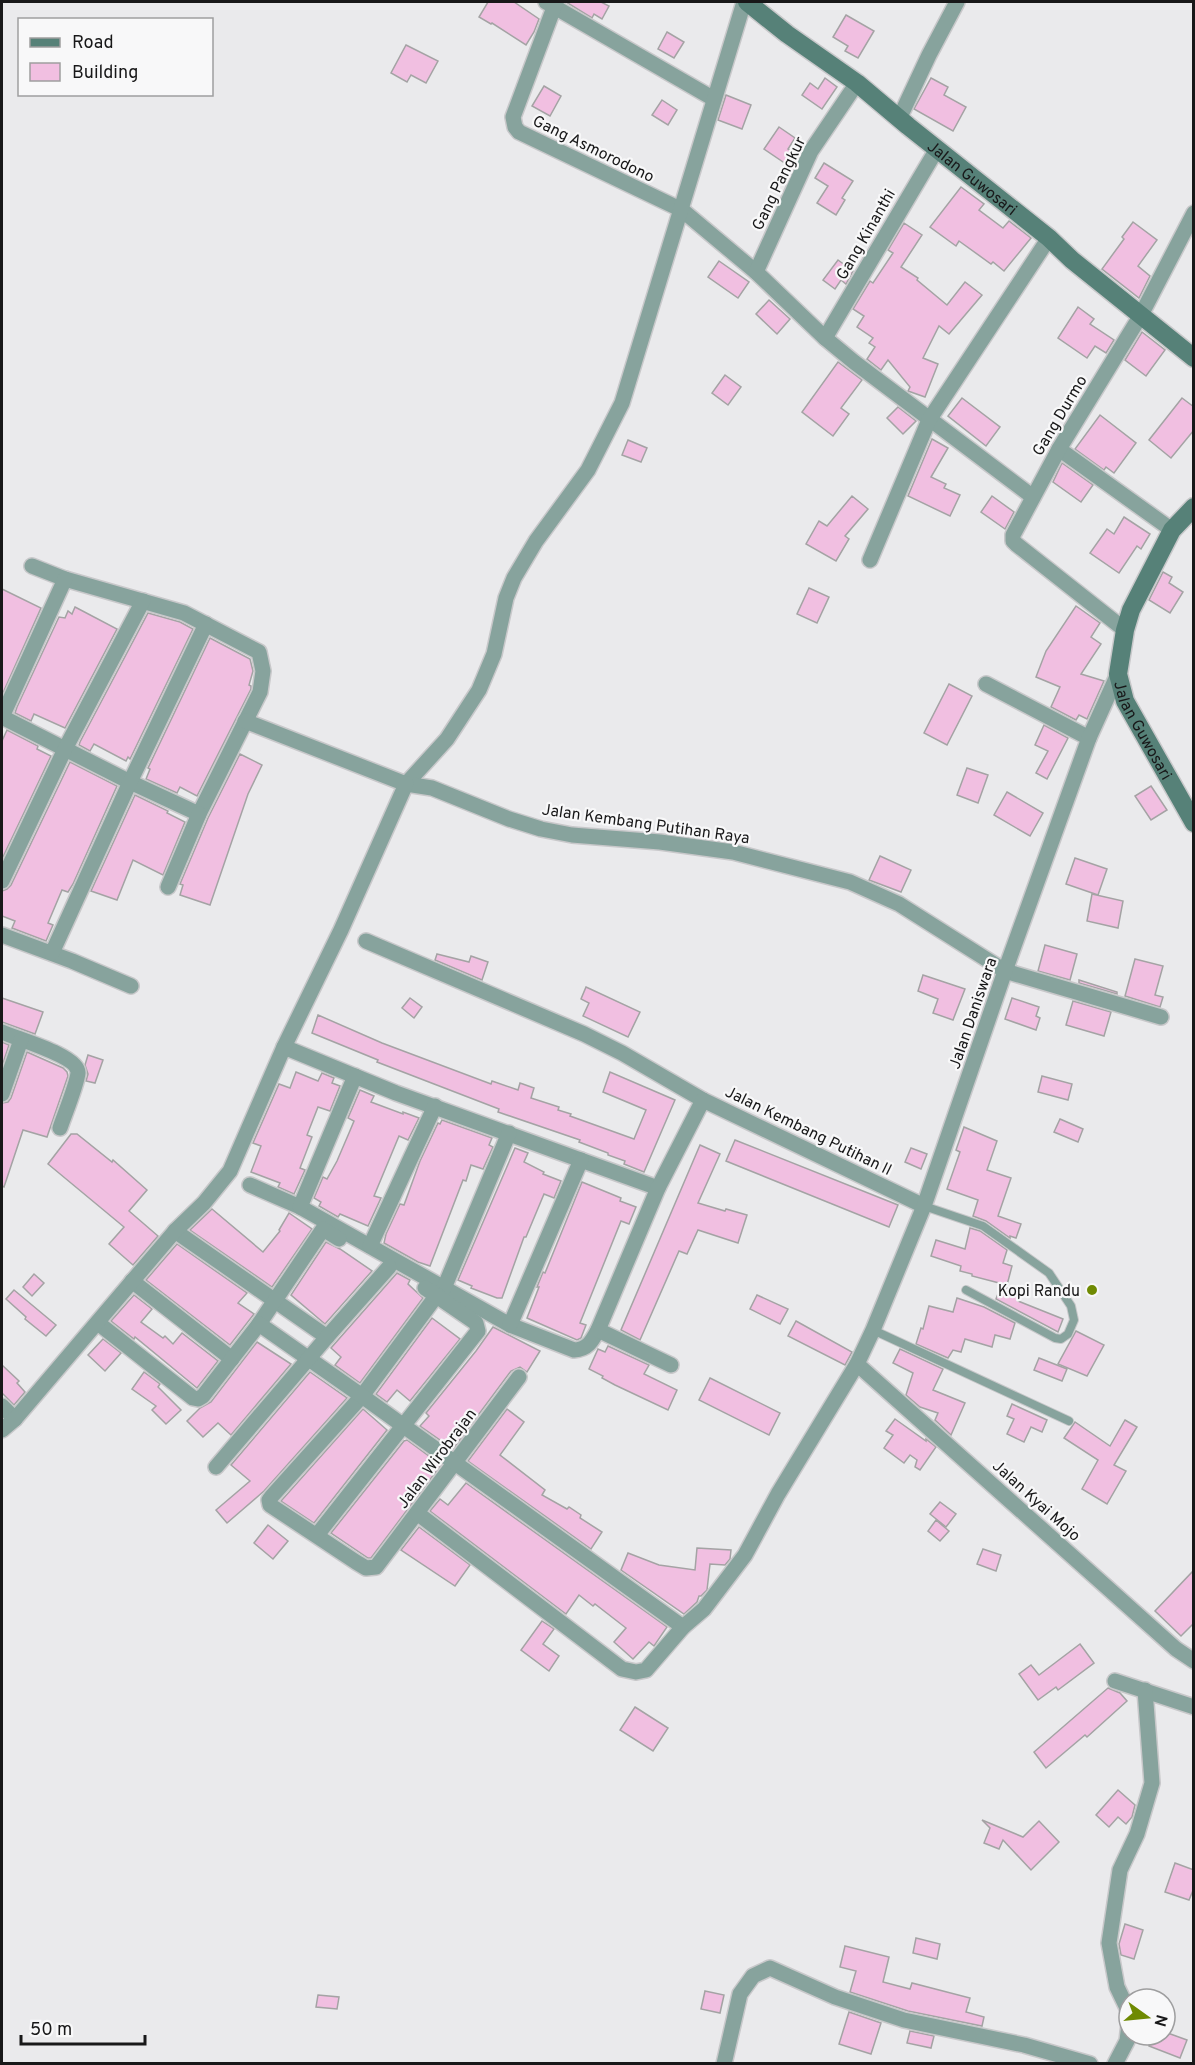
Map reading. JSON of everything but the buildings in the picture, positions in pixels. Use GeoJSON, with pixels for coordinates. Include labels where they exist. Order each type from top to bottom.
{"type":"FeatureCollection","features":[{"type":"Feature","properties":{"kind":"street","name":"Jalan Guwosari"},"geometry":{"type":"LineString","coordinates":[[746,2],[857,83],[1194,358]]}},
{"type":"Feature","properties":{"kind":"street"},"geometry":{"type":"LineString","coordinates":[[2,1430],[15,1419],[175,1231],[204,1203],[230,1171],[284,1047],[341,930],[406,784],[447,739],[479,690],[494,654],[506,598],[514,578],[536,541],[588,470],[622,403],[714,99],[746,2]]}},
{"type":"Feature","properties":{"kind":"street"},"geometry":{"type":"LineString","coordinates":[[899,119],[957,2]]}},
{"type":"Feature","properties":{"kind":"street"},"geometry":{"type":"LineString","coordinates":[[552,3],[714,99]]}},
{"type":"Feature","properties":{"kind":"street","name":"Gang Asmorodono"},"geometry":{"type":"LineString","coordinates":[[552,3],[513,117],[515,127],[525,136],[682,210]]}},
{"type":"Feature","properties":{"kind":"street","name":"Gang Pangkur"},"geometry":{"type":"LineString","coordinates":[[756,272],[811,151],[857,83]]}},
{"type":"Feature","properties":{"kind":"street","name":"Gang Kinanthi"},"geometry":{"type":"LineString","coordinates":[[825,338],[937,149]]}},
{"type":"Feature","properties":{"kind":"street"},"geometry":{"type":"LineString","coordinates":[[682,210],[756,272],[825,338],[929,420],[1033,497]]}},
{"type":"Feature","properties":{"kind":"street","name":"Gang Durmo"},"geometry":{"type":"LineString","coordinates":[[1125,630],[1016,544],[1013,536],[1059,449],[1141,315],[1194,213]]}},
{"type":"Feature","properties":{"kind":"street"},"geometry":{"type":"LineString","coordinates":[[870,560],[929,420],[1049,238]]}},
{"type":"Feature","properties":{"kind":"street"},"geometry":{"type":"LineString","coordinates":[[1059,449],[1172,530]]}},
{"type":"Feature","properties":{"kind":"street","name":"Jalan Guwosari"},"geometry":{"type":"LineString","coordinates":[[1194,507],[1172,530],[1131,610],[1125,630],[1118,674],[1125,701],[1194,823]]}},
{"type":"Feature","properties":{"kind":"street"},"geometry":{"type":"LineString","coordinates":[[32,566],[65,579],[184,613],[259,652],[263,670],[260,692],[199,814],[168,887]]}},
{"type":"Feature","properties":{"kind":"street"},"geometry":{"type":"LineString","coordinates":[[65,579],[2,717],[199,814]]}},
{"type":"Feature","properties":{"kind":"street"},"geometry":{"type":"LineString","coordinates":[[2,881],[65,749],[143,601]]}},
{"type":"Feature","properties":{"kind":"street"},"geometry":{"type":"LineString","coordinates":[[52,953],[130,782],[206,624]]}},
{"type":"Feature","properties":{"kind":"street","name":"Jalan Daniswara"},"geometry":{"type":"LineString","coordinates":[[417,1513],[622,1669],[636,1672],[646,1670],[683,1627],[704,1609],[745,1555],[778,1494],[857,1364],[873,1330],[924,1206],[1089,738],[1118,674]]}},
{"type":"Feature","properties":{"kind":"street"},"geometry":{"type":"LineString","coordinates":[[986,684],[1089,738]]}},
{"type":"Feature","properties":{"kind":"street","name":"Jalan Kembang Putihan Raya"},"geometry":{"type":"LineString","coordinates":[[245,722],[406,784],[432,788],[509,819],[541,829],[572,835],[660,842],[733,852],[850,882],[899,904],[1005,971],[1161,1017]]}},
{"type":"Feature","properties":{"kind":"street"},"geometry":{"type":"LineString","coordinates":[[2,935],[131,986]]}},
{"type":"Feature","properties":{"kind":"street"},"geometry":{"type":"LineString","coordinates":[[366,941],[584,1034],[622,1053],[703,1100]]}},
{"type":"Feature","properties":{"kind":"street"},"geometry":{"type":"LineString","coordinates":[[2,1032],[65,1056],[75,1063],[78,1073],[60,1128]]}},
{"type":"Feature","properties":{"kind":"street"},"geometry":{"type":"LineString","coordinates":[[2,1094],[21,1040]]}},
{"type":"Feature","properties":{"kind":"street"},"geometry":{"type":"LineString","coordinates":[[284,1047],[396,1093],[658,1188]]}},
{"type":"Feature","properties":{"kind":"street"},"geometry":{"type":"LineString","coordinates":[[300,1207],[355,1076]]}},
{"type":"Feature","properties":{"kind":"street","name":"Jalan Kembang Putihan II"},"geometry":{"type":"LineString","coordinates":[[598,1330],[658,1188],[703,1100],[924,1206]]}},
{"type":"Feature","properties":{"kind":"street"},"geometry":{"type":"LineString","coordinates":[[370,1246],[435,1106]]}},
{"type":"Feature","properties":{"kind":"street"},"geometry":{"type":"LineString","coordinates":[[250,1185],[300,1207],[370,1246],[440,1291],[476,1323],[478,1331],[317,1535],[270,1505],[269,1500],[362,1396],[440,1291],[509,1133]]}},
{"type":"Feature","properties":{"kind":"street"},"geometry":{"type":"LineString","coordinates":[[510,1325],[581,1160]]}},
{"type":"Feature","properties":{"kind":"street"},"geometry":{"type":"LineString","coordinates":[[98,1323],[193,1398],[198,1399],[203,1396],[259,1324],[323,1229],[389,1267],[510,1325],[574,1350],[583,1349],[591,1343],[598,1330],[671,1365]]}},
{"type":"Feature","properties":{"kind":"street"},"geometry":{"type":"LineString","coordinates":[[175,1231],[327,1336]]}},
{"type":"Feature","properties":{"kind":"street"},"geometry":{"type":"LineString","coordinates":[[216,1467],[389,1267]]}},
{"type":"Feature","properties":{"kind":"street"},"geometry":{"type":"LineString","coordinates":[[132,1281],[232,1359]]}},
{"type":"Feature","properties":{"kind":"street"},"geometry":{"type":"LineString","coordinates":[[259,1324],[683,1627]]}},
{"type":"Feature","properties":{"kind":"street","name":"Jalan Kyai Mojo"},"geometry":{"type":"LineString","coordinates":[[857,1364],[1158,1633],[1194,1661]]}},
{"type":"Feature","properties":{"kind":"street","name":"Jalan Wirobrajan"},"geometry":{"type":"LineString","coordinates":[[317,1535],[366,1568],[376,1567],[519,1377]]}},
{"type":"Feature","properties":{"kind":"street"},"geometry":{"type":"LineString","coordinates":[[2,1406],[15,1419]]}},
{"type":"Feature","properties":{"kind":"street"},"geometry":{"type":"LineString","coordinates":[[1115,1681],[1194,1707]]}},
{"type":"Feature","properties":{"kind":"street"},"geometry":{"type":"LineString","coordinates":[[1117,1987],[1109,1943],[1120,1870],[1137,1834],[1152,1783],[1145,1690]]}},
{"type":"Feature","properties":{"kind":"street"},"geometry":{"type":"LineString","coordinates":[[724,2064],[741,1994],[753,1976],[770,1968],[835,1997],[904,2020],[1024,2045],[1090,2064]]}},
{"type":"Feature","properties":{"kind":"street"},"geometry":{"type":"LineString","coordinates":[[1115,2064],[1124,2047]]}},
{"type":"Feature","properties":{"kind":"lane"},"geometry":{"type":"LineString","coordinates":[[924,1206],[983,1226],[1049,1273],[1071,1306],[1074,1320],[1068,1334],[1060,1339],[1054,1338],[966,1290]]}},
{"type":"Feature","properties":{"kind":"lane"},"geometry":{"type":"LineString","coordinates":[[873,1330],[1069,1421]]}},
{"type":"Feature","properties":{"kind":"place","name":"Kopi Randu"},"geometry":{"type":"Point","coordinates":[1092,1290]}}]}
